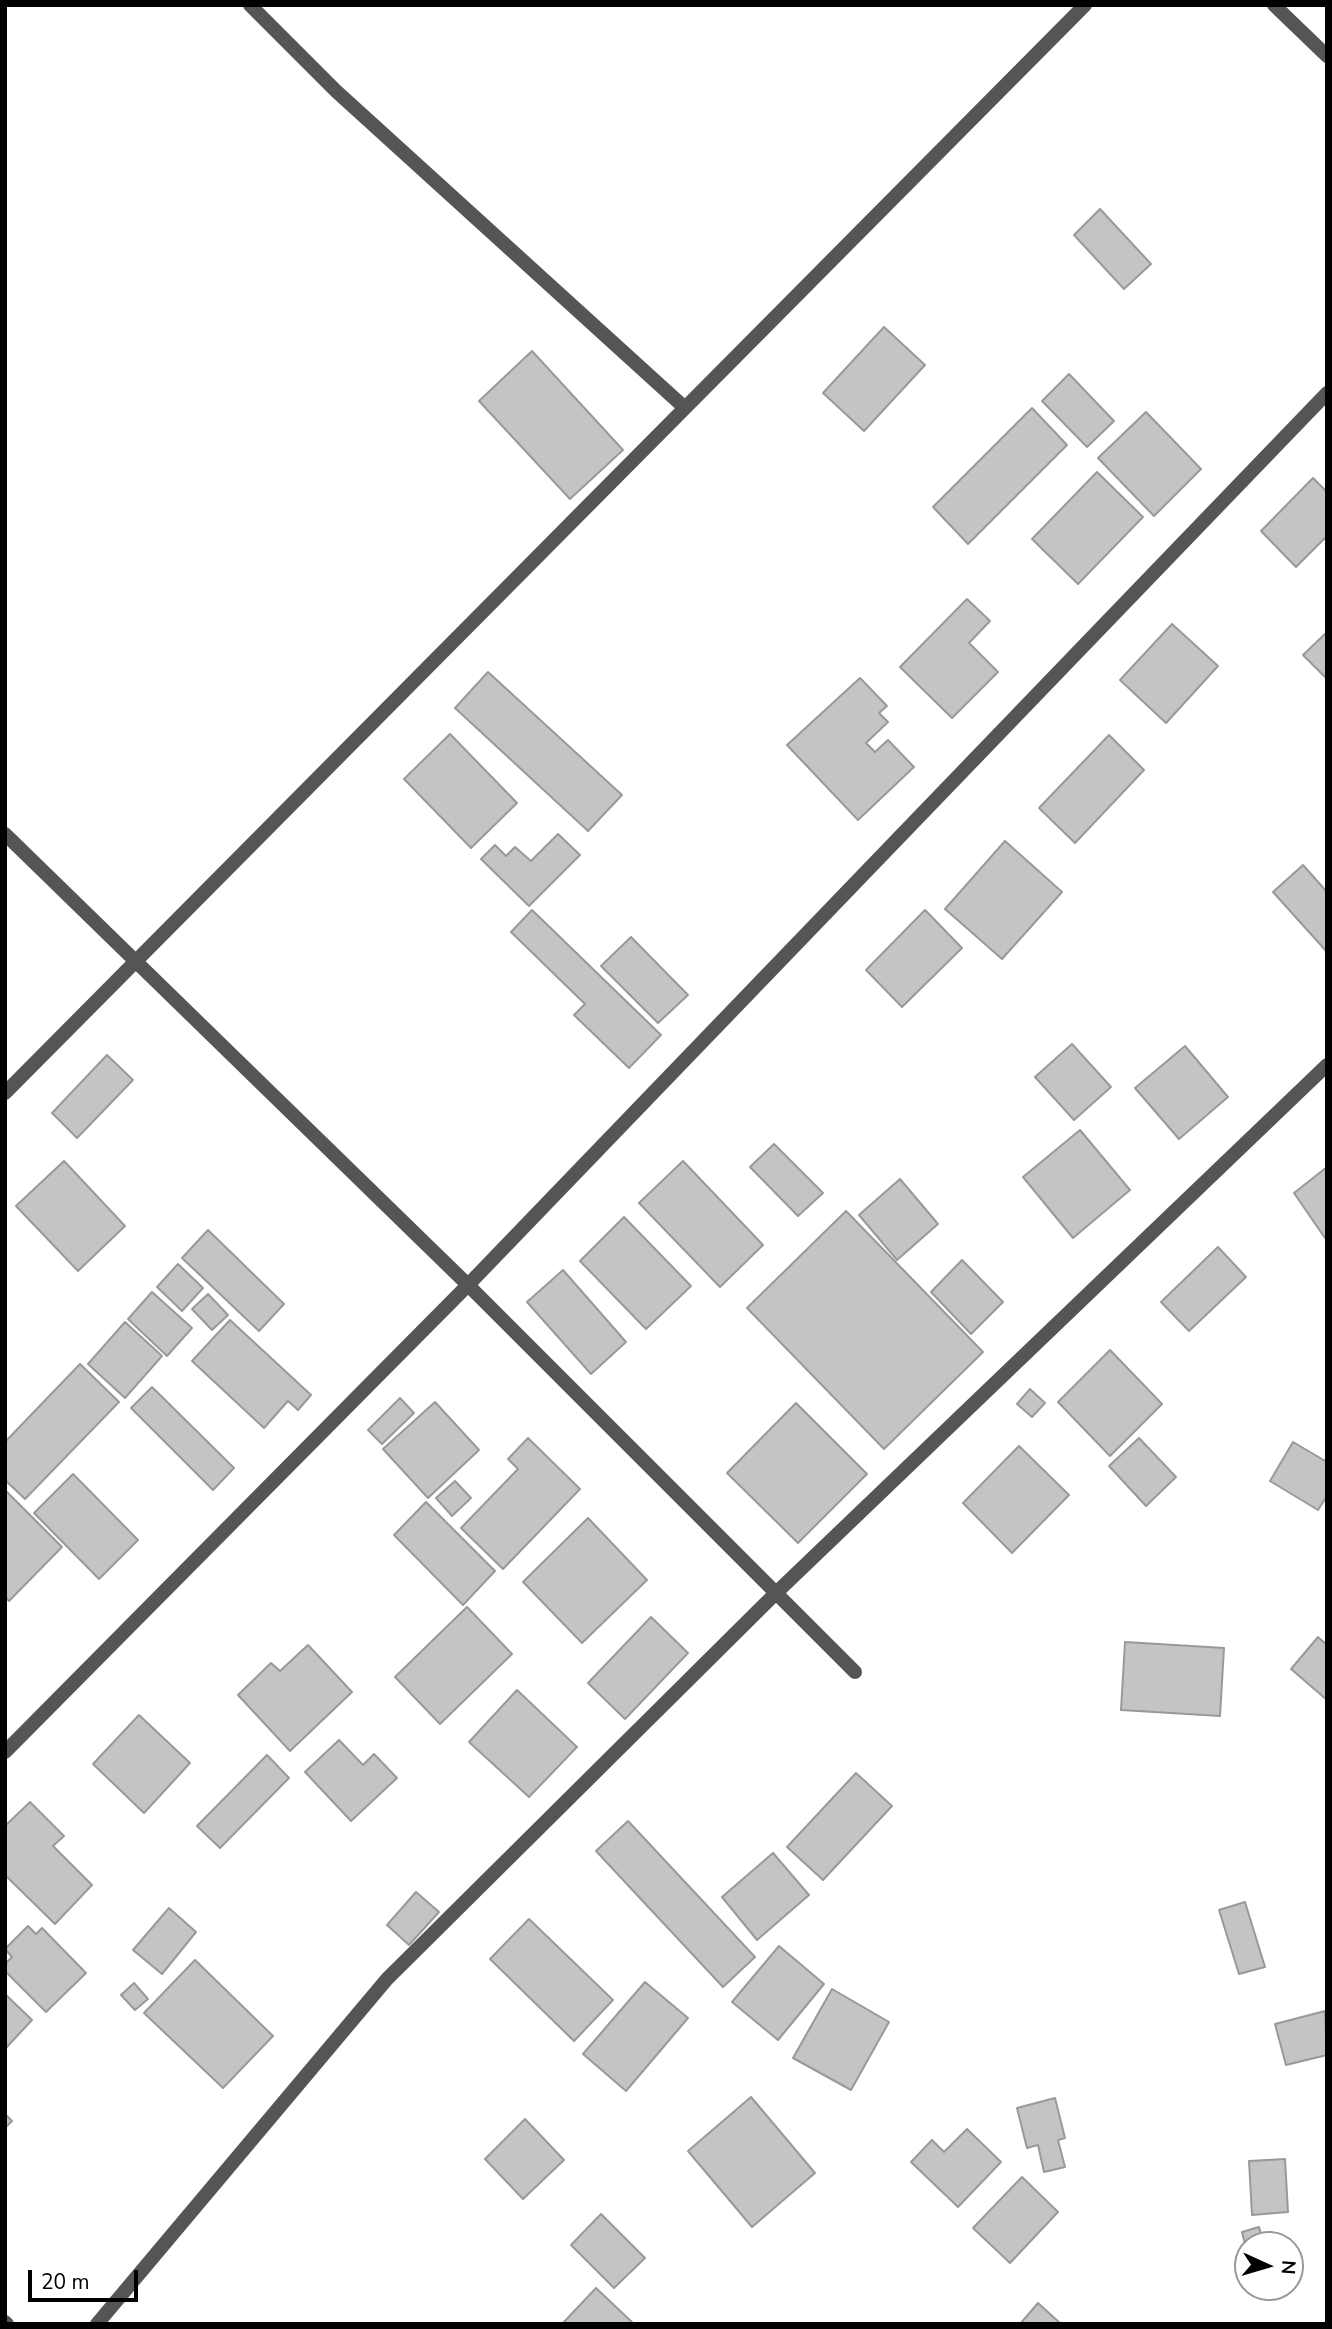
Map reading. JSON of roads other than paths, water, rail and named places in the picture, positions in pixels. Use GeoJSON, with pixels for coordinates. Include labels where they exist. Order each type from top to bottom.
{"type":"FeatureCollection","features":[{"type":"Feature","properties":{"kind":"street"},"geometry":{"type":"LineString","coordinates":[[250,5],[336,91],[685,408]]}},
{"type":"Feature","properties":{"kind":"street"},"geometry":{"type":"LineString","coordinates":[[5,1093],[1085,5]]}},
{"type":"Feature","properties":{"kind":"street"},"geometry":{"type":"LineString","coordinates":[[1274,5],[1327,56]]}},
{"type":"Feature","properties":{"kind":"street"},"geometry":{"type":"LineString","coordinates":[[5,1752],[468,1285],[1327,393]]}},
{"type":"Feature","properties":{"kind":"street"},"geometry":{"type":"LineString","coordinates":[[5,834],[468,1285],[855,1672]]}},
{"type":"Feature","properties":{"kind":"street"},"geometry":{"type":"LineString","coordinates":[[97,2324],[387,1979],[776,1593],[1327,1065]]}}]}
